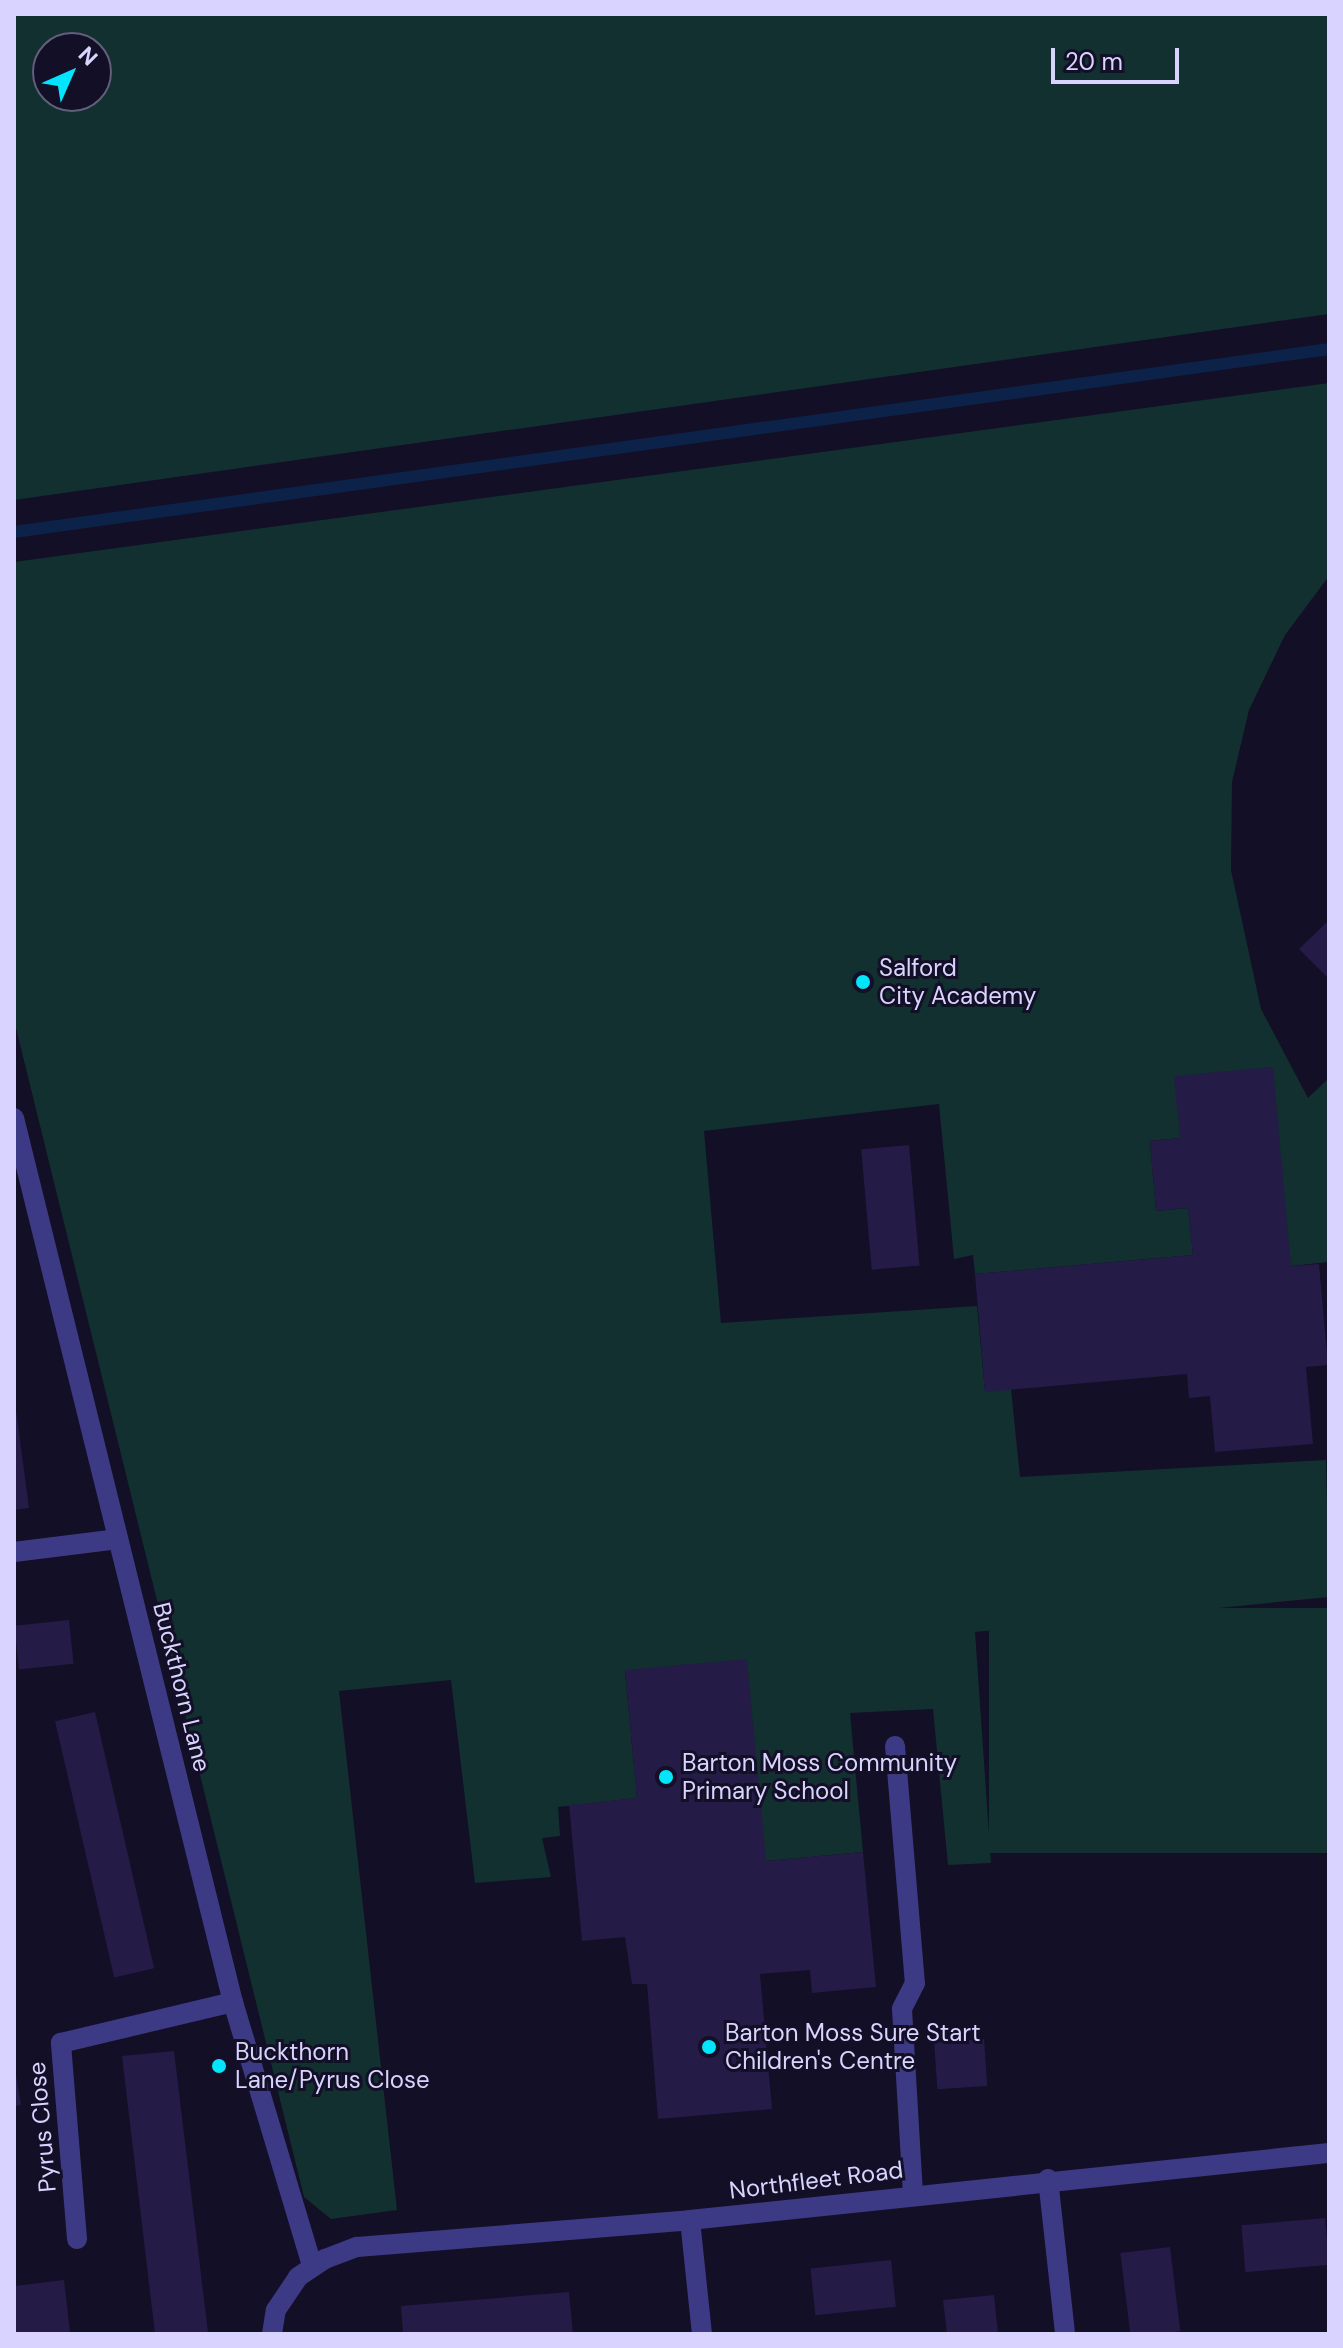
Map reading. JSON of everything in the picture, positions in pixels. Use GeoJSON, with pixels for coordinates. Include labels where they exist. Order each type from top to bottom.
{"type":"FeatureCollection","features":[{"type":"Feature","properties":{"kind":"street","name":"Buckthorn Lane"},"geometry":{"type":"LineString","coordinates":[[14,1118],[233,2002],[312,2266]]}},
{"type":"Feature","properties":{"kind":"street"},"geometry":{"type":"LineString","coordinates":[[14,1552],[118,1539]]}},
{"type":"Feature","properties":{"kind":"street"},"geometry":{"type":"LineString","coordinates":[[895,1746],[915,1983],[902,2009],[913,2195]]}},
{"type":"Feature","properties":{"kind":"street","name":"Pyrus Close"},"geometry":{"type":"LineString","coordinates":[[77,2239],[61,2043],[233,2002]]}},
{"type":"Feature","properties":{"kind":"street","name":"Northfleet Road"},"geometry":{"type":"LineString","coordinates":[[312,2266],[338,2253],[376,2245],[690,2220],[1048,2179],[1329,2153]]}},
{"type":"Feature","properties":{"kind":"street"},"geometry":{"type":"LineString","coordinates":[[1048,2179],[1065,2334]]}},
{"type":"Feature","properties":{"kind":"street"},"geometry":{"type":"LineString","coordinates":[[690,2220],[702,2334]]}},
{"type":"Feature","properties":{"kind":"street"},"geometry":{"type":"LineString","coordinates":[[272,2334],[285,2293],[312,2266]]}},
{"type":"Feature","properties":{"kind":"green space"},"geometry":{"type":"Polygon","coordinates":[[[14,14],[1329,14],[1329,314],[14,500],[14,14]]]}},
{"type":"Feature","properties":{"kind":"green space"},"geometry":{"type":"Polygon","coordinates":[[[1329,383],[1329,576],[1285,635],[1249,710],[1232,782],[1231,870],[1261,1009],[1308,1098],[1329,1078],[1329,1262],[1291,1266],[1180,1138],[1150,1141],[1156,1211],[1188,1208],[1193,1255],[975,1274],[973,1255],[954,1259],[939,1104],[704,1131],[721,1323],[977,1306],[985,1391],[1011,1389],[1020,1477],[1326,1460],[1329,1597],[975,1632],[991,1863],[948,1865],[933,1709],[850,1713],[863,1852],[766,1861],[625,1671],[637,1798],[558,1807],[560,1836],[542,1838],[551,1877],[475,1883],[451,1680],[339,1691],[397,2210],[331,2219],[304,2197],[14,1020],[14,562],[1329,383]]]}},
{"type":"Feature","properties":{"kind":"green space"},"geometry":{"type":"Polygon","coordinates":[[[989,1608],[1329,1608],[1329,1853],[989,1853],[989,1608]]]}},
{"type":"Feature","properties":{"kind":"building"},"geometry":{"type":"Polygon","coordinates":[[[1329,920],[1329,979],[1299,949],[1329,920]]]}},
{"type":"Feature","properties":{"kind":"building"},"geometry":{"type":"Polygon","coordinates":[[[1273,1067],[1291,1266],[1319,1264],[1328,1365],[1306,1367],[1313,1444],[1215,1452],[1210,1396],[1189,1398],[1187,1374],[985,1392],[975,1274],[1193,1255],[1188,1208],[1156,1211],[1150,1141],[1180,1138],[1174,1076],[1273,1067]]]}},
{"type":"Feature","properties":{"kind":"building"},"geometry":{"type":"Polygon","coordinates":[[[909,1145],[920,1266],[872,1270],[861,1149],[909,1145]]]}},
{"type":"Feature","properties":{"kind":"building"},"geometry":{"type":"Polygon","coordinates":[[[14,1395],[29,1508],[14,1510],[14,1395]]]}},
{"type":"Feature","properties":{"kind":"building"},"geometry":{"type":"Polygon","coordinates":[[[69,1620],[74,1664],[19,1670],[14,1626],[69,1620]]]}},
{"type":"Feature","properties":{"kind":"building"},"geometry":{"type":"Polygon","coordinates":[[[747,1659],[766,1861],[863,1852],[876,1987],[812,1993],[810,1970],[760,1974],[772,2109],[658,2119],[647,1984],[632,1984],[625,1937],[582,1941],[569,1805],[637,1798],[625,1670],[747,1659]]]}},
{"type":"Feature","properties":{"kind":"building"},"geometry":{"type":"Polygon","coordinates":[[[95,1712],[154,1968],[114,1977],[55,1721],[95,1712]]]}},
{"type":"Feature","properties":{"kind":"building"},"geometry":{"type":"Polygon","coordinates":[[[984,2039],[987,2086],[937,2089],[934,2042],[984,2039]]]}},
{"type":"Feature","properties":{"kind":"building"},"geometry":{"type":"Polygon","coordinates":[[[174,2051],[208,2332],[155,2334],[122,2056],[174,2051]]]}},
{"type":"Feature","properties":{"kind":"building"},"geometry":{"type":"Polygon","coordinates":[[[14,2063],[21,2105],[14,2106],[14,2063]]]}},
{"type":"Feature","properties":{"kind":"building"},"geometry":{"type":"Polygon","coordinates":[[[1325,2218],[1329,2265],[1245,2272],[1241,2225],[1325,2218]]]}},
{"type":"Feature","properties":{"kind":"building"},"geometry":{"type":"Polygon","coordinates":[[[1170,2247],[1180,2331],[1130,2334],[1120,2253],[1170,2247]]]}},
{"type":"Feature","properties":{"kind":"building"},"geometry":{"type":"Polygon","coordinates":[[[891,2260],[896,2307],[815,2315],[810,2268],[891,2260]]]}},
{"type":"Feature","properties":{"kind":"building"},"geometry":{"type":"Polygon","coordinates":[[[64,2280],[70,2332],[14,2334],[14,2286],[64,2280]]]}},
{"type":"Feature","properties":{"kind":"building"},"geometry":{"type":"Polygon","coordinates":[[[569,2292],[573,2334],[403,2334],[401,2306],[569,2292]]]}},
{"type":"Feature","properties":{"kind":"building"},"geometry":{"type":"Polygon","coordinates":[[[994,2295],[998,2334],[947,2334],[943,2300],[994,2295]]]}},
{"type":"Feature","properties":{"kind":"waterway"},"geometry":{"type":"LineString","coordinates":[[14,532],[1329,349]]}},
{"type":"Feature","properties":{"kind":"place","name":"Salford City Academy"},"geometry":{"type":"Point","coordinates":[863,982]}},
{"type":"Feature","properties":{"kind":"place","name":"Barton Moss Community Primary School"},"geometry":{"type":"Point","coordinates":[666,1777]}},
{"type":"Feature","properties":{"kind":"place","name":"Barton Moss Sure Start Children's Centre"},"geometry":{"type":"Point","coordinates":[709,2047]}},
{"type":"Feature","properties":{"kind":"place","name":"Buckthorn Lane/Pyrus Close"},"geometry":{"type":"Point","coordinates":[219,2066]}}]}
